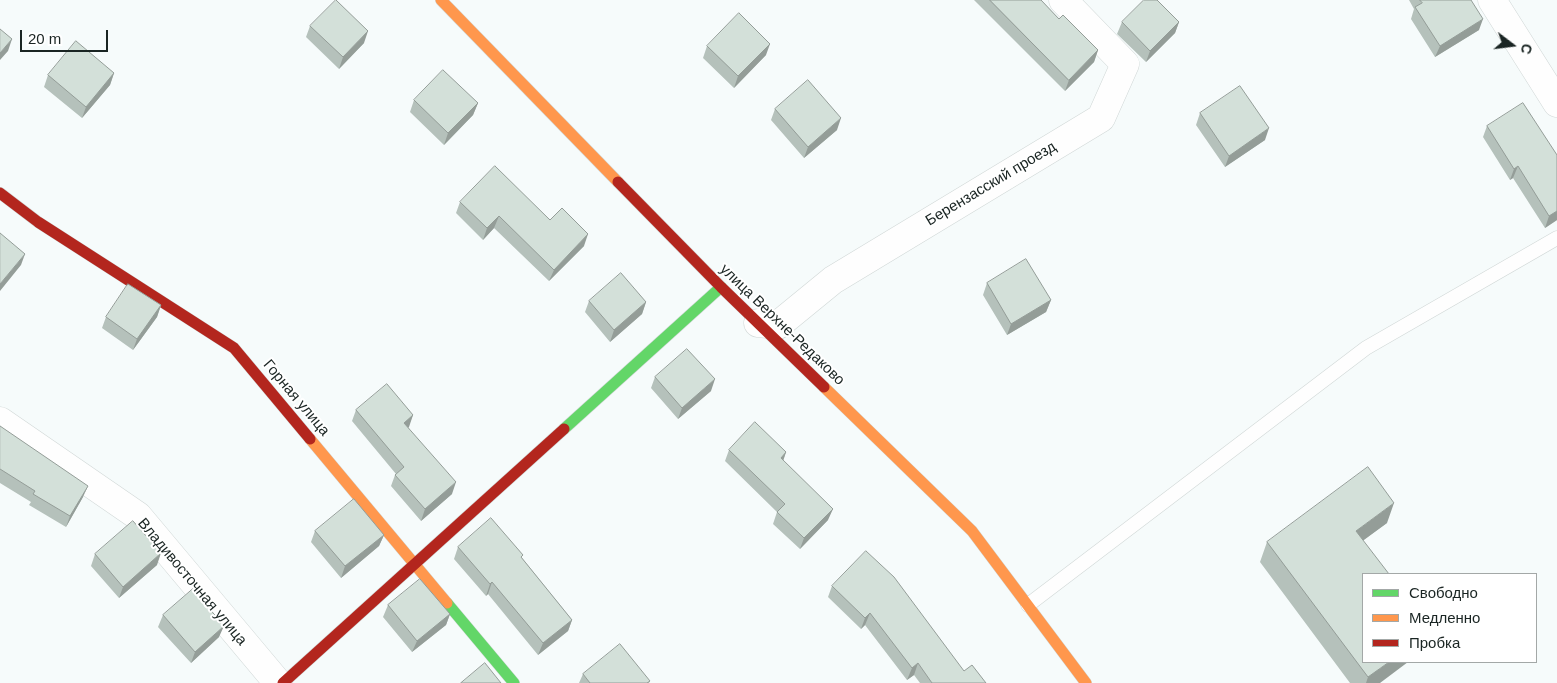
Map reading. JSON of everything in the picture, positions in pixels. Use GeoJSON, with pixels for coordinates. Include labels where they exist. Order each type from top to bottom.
{"type":"FeatureCollection","features":[{"type":"Feature","properties":{"kind":"street","name":"улица Верхне-Редаково"},"geometry":{"type":"LineString","coordinates":[[441,0],[721,287],[972,531],[1086,683]]}},
{"type":"Feature","properties":{"kind":"street","name":"Берензасский проезд"},"geometry":{"type":"LineString","coordinates":[[758,323],[778,325],[834,280],[1101,118],[1125,64],[1063,0]]}},
{"type":"Feature","properties":{"kind":"street"},"geometry":{"type":"LineString","coordinates":[[1492,0],[1557,103]]}},
{"type":"Feature","properties":{"kind":"street","name":"Горная улица"},"geometry":{"type":"LineString","coordinates":[[0,193],[38,222],[234,348],[415,562],[514,683]]}},
{"type":"Feature","properties":{"kind":"street"},"geometry":{"type":"LineString","coordinates":[[283,683],[721,287]]}},
{"type":"Feature","properties":{"kind":"street","name":"Владивосточная улица"},"geometry":{"type":"LineString","coordinates":[[0,420],[138,516],[278,683]]}},
{"type":"Feature","properties":{"kind":"lane"},"geometry":{"type":"LineString","coordinates":[[1028,605],[1366,348],[1557,238]]}},
{"type":"Feature","properties":{"kind":"building"},"geometry":{"type":"Polygon","coordinates":[[[336,0],[368,31],[343,57],[310,26],[336,0]]]}},
{"type":"Feature","properties":{"kind":"building"},"geometry":{"type":"Polygon","coordinates":[[[990,0],[1041,0],[1059,19],[1063,15],[1098,50],[1069,80],[990,0]]]}},
{"type":"Feature","properties":{"kind":"building"},"geometry":{"type":"Polygon","coordinates":[[[1144,0],[1157,0],[1179,22],[1150,51],[1122,22],[1144,0]]]}},
{"type":"Feature","properties":{"kind":"building"},"geometry":{"type":"Polygon","coordinates":[[[1420,0],[1471,0],[1483,19],[1440,46],[1415,7],[1422,3],[1420,0]]]}},
{"type":"Feature","properties":{"kind":"building"},"geometry":{"type":"Polygon","coordinates":[[[739,13],[770,44],[738,76],[707,46],[739,13]]]}},
{"type":"Feature","properties":{"kind":"building"},"geometry":{"type":"Polygon","coordinates":[[[0,29],[12,39],[0,53],[0,29]]]}},
{"type":"Feature","properties":{"kind":"building"},"geometry":{"type":"Polygon","coordinates":[[[76,41],[114,73],[86,107],[48,75],[76,41]]]}},
{"type":"Feature","properties":{"kind":"building"},"geometry":{"type":"Polygon","coordinates":[[[443,70],[478,103],[448,133],[414,100],[443,70]]]}},
{"type":"Feature","properties":{"kind":"building"},"geometry":{"type":"Polygon","coordinates":[[[808,80],[841,118],[808,147],[775,109],[808,80]]]}},
{"type":"Feature","properties":{"kind":"building"},"geometry":{"type":"Polygon","coordinates":[[[1240,86],[1269,128],[1229,156],[1200,113],[1240,86]]]}},
{"type":"Feature","properties":{"kind":"building"},"geometry":{"type":"Polygon","coordinates":[[[1523,103],[1557,155],[1557,211],[1549,216],[1518,166],[1514,169],[1487,126],[1523,103]]]}},
{"type":"Feature","properties":{"kind":"building"},"geometry":{"type":"Polygon","coordinates":[[[495,166],[550,220],[562,208],[588,234],[554,270],[499,216],[487,228],[460,202],[495,166]]]}},
{"type":"Feature","properties":{"kind":"building"},"geometry":{"type":"Polygon","coordinates":[[[0,233],[25,254],[0,284],[0,233]]]}},
{"type":"Feature","properties":{"kind":"building"},"geometry":{"type":"Polygon","coordinates":[[[1026,259],[1051,300],[1011,324],[987,283],[1026,259]]]}},
{"type":"Feature","properties":{"kind":"building"},"geometry":{"type":"Polygon","coordinates":[[[621,273],[646,302],[614,330],[589,301],[621,273]]]}},
{"type":"Feature","properties":{"kind":"building"},"geometry":{"type":"Polygon","coordinates":[[[128,284],[161,305],[137,339],[106,317],[128,284]]]}},
{"type":"Feature","properties":{"kind":"building"},"geometry":{"type":"Polygon","coordinates":[[[687,349],[715,379],[682,408],[655,377],[687,349]]]}},
{"type":"Feature","properties":{"kind":"building"},"geometry":{"type":"Polygon","coordinates":[[[387,384],[413,415],[404,423],[456,482],[425,509],[395,475],[404,467],[356,410],[387,384]]]}},
{"type":"Feature","properties":{"kind":"building"},"geometry":{"type":"Polygon","coordinates":[[[755,422],[786,452],[781,458],[833,509],[804,538],[777,512],[785,504],[729,450],[755,422]]]}},
{"type":"Feature","properties":{"kind":"building"},"geometry":{"type":"Polygon","coordinates":[[[0,426],[88,486],[70,516],[33,494],[35,491],[0,469],[0,426]]]}},
{"type":"Feature","properties":{"kind":"building"},"geometry":{"type":"Polygon","coordinates":[[[1368,467],[1394,503],[1356,531],[1388,573],[1362,573],[1362,663],[1388,663],[1368,677],[1267,542],[1368,467]]]}},
{"type":"Feature","properties":{"kind":"building"},"geometry":{"type":"Polygon","coordinates":[[[354,499],[384,535],[345,566],[315,531],[354,499]]]}},
{"type":"Feature","properties":{"kind":"building"},"geometry":{"type":"Polygon","coordinates":[[[491,518],[523,555],[521,557],[572,620],[543,643],[492,582],[490,584],[458,547],[491,518]]]}},
{"type":"Feature","properties":{"kind":"building"},"geometry":{"type":"Polygon","coordinates":[[[133,521],[161,553],[123,587],[95,554],[133,521]]]}},
{"type":"Feature","properties":{"kind":"building"},"geometry":{"type":"Polygon","coordinates":[[[866,551],[894,577],[964,671],[972,665],[986,683],[932,683],[918,663],[912,668],[870,613],[865,618],[832,586],[866,551]]]}},
{"type":"Feature","properties":{"kind":"building"},"geometry":{"type":"Polygon","coordinates":[[[420,579],[450,614],[417,641],[388,605],[420,579]]]}},
{"type":"Feature","properties":{"kind":"building"},"geometry":{"type":"Polygon","coordinates":[[[193,589],[224,626],[195,652],[163,615],[193,589]]]}},
{"type":"Feature","properties":{"kind":"building"},"geometry":{"type":"Polygon","coordinates":[[[620,644],[650,681],[647,683],[590,683],[583,674],[620,644]]]}},
{"type":"Feature","properties":{"kind":"building"},"geometry":{"type":"Polygon","coordinates":[[[485,663],[501,683],[461,683],[485,663]]]}},
{"type":"Feature","properties":{"kind":"traffic: fast"},"geometry":{"type":"LineString","coordinates":[[564,429],[721,287]]}},
{"type":"Feature","properties":{"kind":"traffic: fast"},"geometry":{"type":"LineString","coordinates":[[447,603],[514,683]]}},
{"type":"Feature","properties":{"kind":"traffic: slow"},"geometry":{"type":"LineString","coordinates":[[441,0],[618,182]]}},
{"type":"Feature","properties":{"kind":"traffic: slow"},"geometry":{"type":"LineString","coordinates":[[824,387],[972,531],[1086,683]]}},
{"type":"Feature","properties":{"kind":"traffic: slow"},"geometry":{"type":"LineString","coordinates":[[310,439],[447,603]]}},
{"type":"Feature","properties":{"kind":"traffic: jam"},"geometry":{"type":"LineString","coordinates":[[618,182],[721,287],[824,387]]}},
{"type":"Feature","properties":{"kind":"traffic: jam"},"geometry":{"type":"LineString","coordinates":[[0,193],[38,222],[234,348],[310,439]]}},
{"type":"Feature","properties":{"kind":"traffic: jam"},"geometry":{"type":"LineString","coordinates":[[283,683],[564,429]]}}]}
